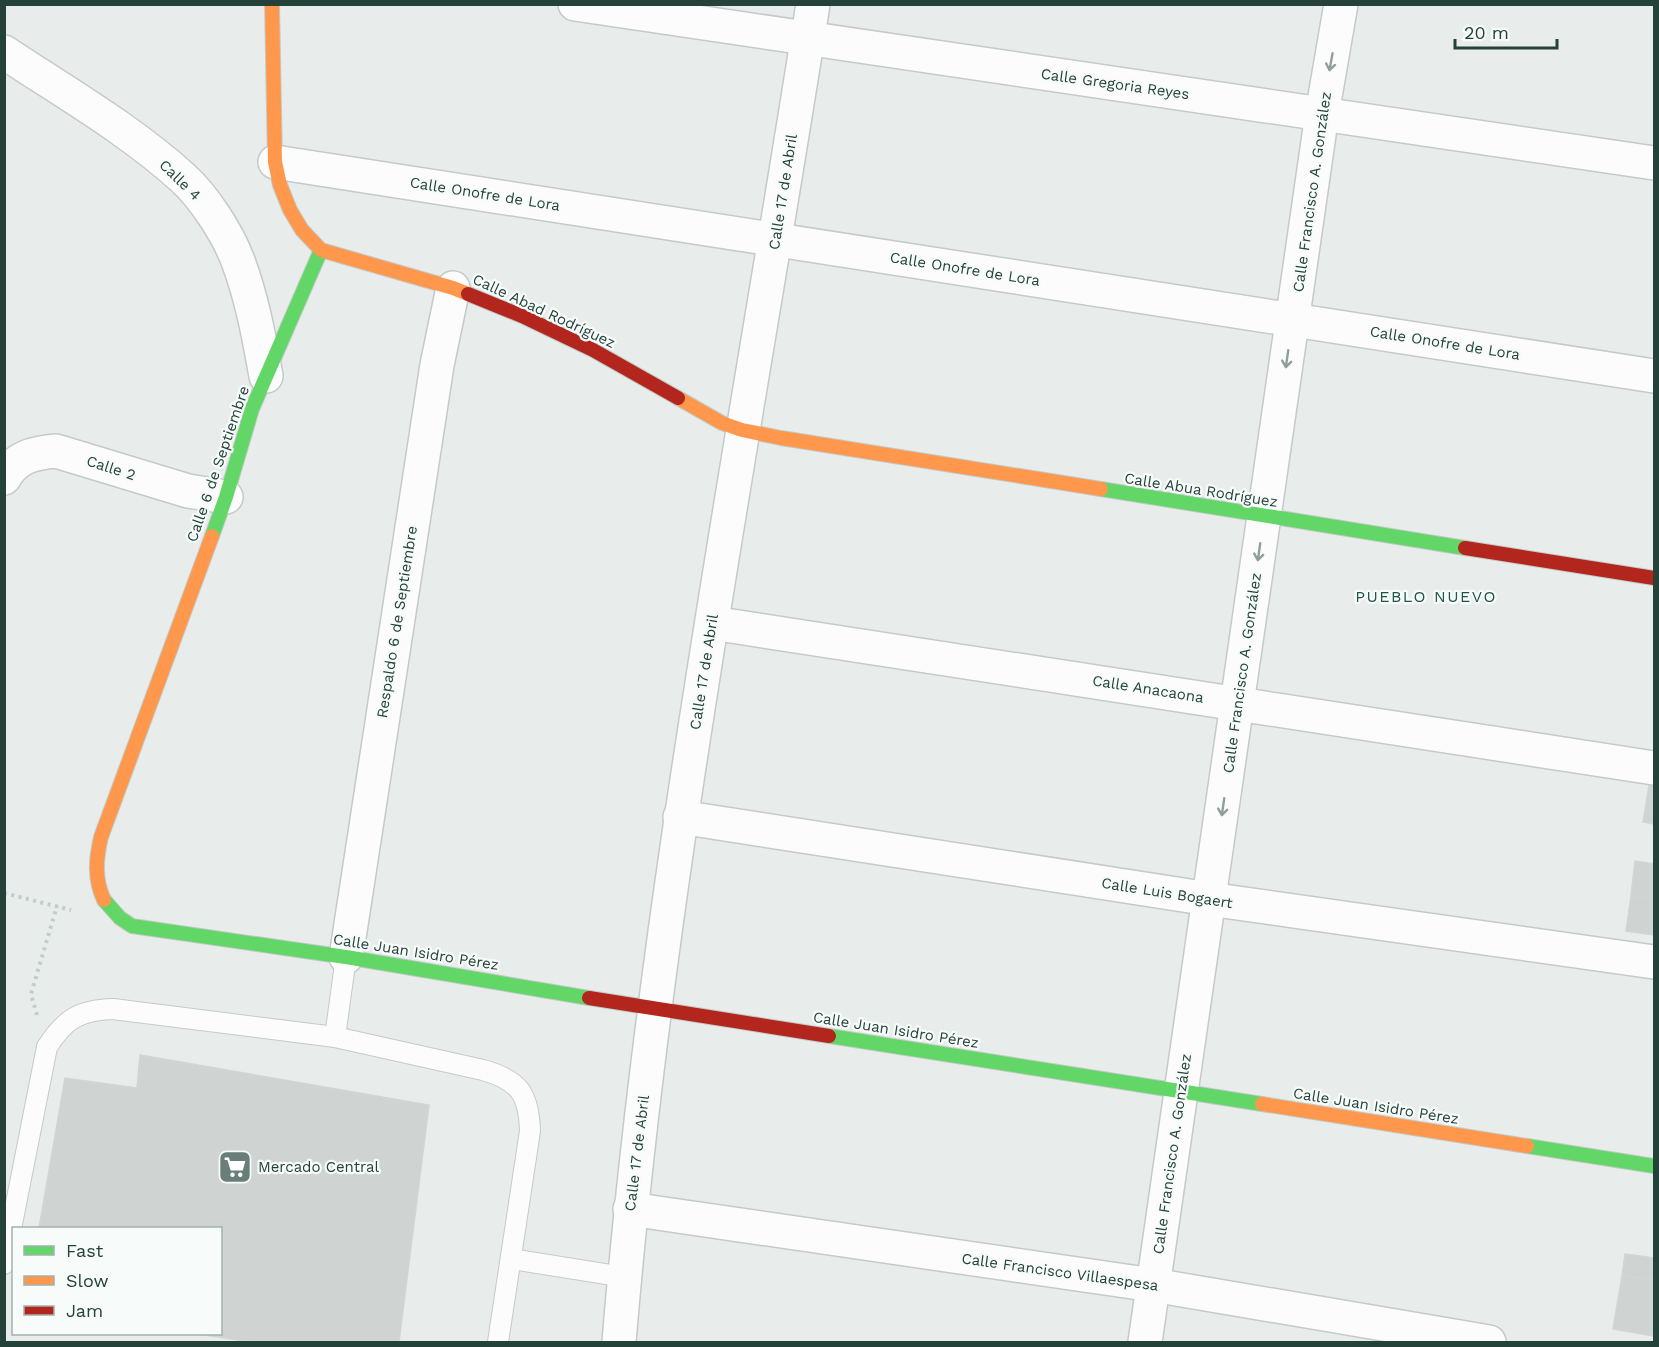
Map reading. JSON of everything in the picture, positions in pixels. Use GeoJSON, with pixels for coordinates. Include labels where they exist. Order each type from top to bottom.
{"type":"FeatureCollection","features":[{"type":"Feature","properties":{"kind":"street"},"geometry":{"type":"LineString","coordinates":[[272,4],[275,162],[280,185],[290,210],[302,230],[321,250]]}},
{"type":"Feature","properties":{"kind":"street","name":"Calle Gregoria Reyes"},"geometry":{"type":"LineString","coordinates":[[575,4],[1654,163]]}},
{"type":"Feature","properties":{"kind":"street","name":"Calle 17 de Abril"},"geometry":{"type":"LineString","coordinates":[[619,1342],[630,1209],[680,817],[813,4]]}},
{"type":"Feature","properties":{"kind":"street","name":"Calle Francisco A. González"},"geometry":{"type":"LineString","coordinates":[[1145,1342],[1322,114],[1341,4]]}},
{"type":"Feature","properties":{"kind":"street","name":"Calle 4"},"geometry":{"type":"LineString","coordinates":[[4,52],[130,137],[184,179],[205,204],[238,259],[254,315],[266,376]]}},
{"type":"Feature","properties":{"kind":"street","name":"Calle Onofre de Lora"},"geometry":{"type":"LineString","coordinates":[[275,162],[1654,376]]}},
{"type":"Feature","properties":{"kind":"street","name":"Calle 6 de Septiembre"},"geometry":{"type":"LineString","coordinates":[[132,926],[122,920],[104,901],[95,874],[98,850],[226,497],[252,409],[321,250]]}},
{"type":"Feature","properties":{"kind":"street","name":"Calle Abad Rodríguez"},"geometry":{"type":"LineString","coordinates":[[321,250],[453,288],[522,316],[593,350],[702,413],[742,430]]}},
{"type":"Feature","properties":{"kind":"street","name":"Respaldo 6 de Septiembre"},"geometry":{"type":"LineString","coordinates":[[346,957],[437,365],[453,288]]}},
{"type":"Feature","properties":{"kind":"street","name":"Calle Abua Rodríguez"},"geometry":{"type":"LineString","coordinates":[[742,430],[1264,517],[1654,578]]}},
{"type":"Feature","properties":{"kind":"street","name":"Calle 2"},"geometry":{"type":"LineString","coordinates":[[4,478],[11,466],[24,458],[39,452],[56,452],[176,488],[226,497]]}},
{"type":"Feature","properties":{"kind":"street","name":"Calle Anacaona"},"geometry":{"type":"LineString","coordinates":[[712,623],[1654,768]]}},
{"type":"Feature","properties":{"kind":"street","name":"Calle Luis Bogaert"},"geometry":{"type":"LineString","coordinates":[[680,817],[1209,899],[1654,962]]}},
{"type":"Feature","properties":{"kind":"street","name":"Calle Juan Isidro Pérez"},"geometry":{"type":"LineString","coordinates":[[132,926],[346,957],[655,1009],[1654,1166]]}},
{"type":"Feature","properties":{"kind":"street","name":"Calle Francisco Villaespesa"},"geometry":{"type":"LineString","coordinates":[[630,1209],[1154,1286],[1489,1342]]}},
{"type":"Feature","properties":{"kind":"lane"},"geometry":{"type":"LineString","coordinates":[[335,1037],[346,957]]}},
{"type":"Feature","properties":{"kind":"lane"},"geometry":{"type":"LineString","coordinates":[[4,1264],[47,1047],[59,1029],[74,1017],[93,1010],[113,1009],[335,1037],[502,1075],[519,1088],[529,1108],[530,1131],[498,1342]]}},
{"type":"Feature","properties":{"kind":"lane"},"geometry":{"type":"LineString","coordinates":[[512,1259],[624,1277]]}},
{"type":"Feature","properties":{"kind":"path"},"geometry":{"type":"LineString","coordinates":[[47,1047],[31,994],[57,906]]}},
{"type":"Feature","properties":{"kind":"building"},"geometry":{"type":"Polygon","coordinates":[[[1651,774],[1654,775],[1654,824],[1643,822],[1651,774]]]}},
{"type":"Feature","properties":{"kind":"building"},"geometry":{"type":"Polygon","coordinates":[[[1635,861],[1654,864],[1654,899],[1631,896],[1635,861]]]}},
{"type":"Feature","properties":{"kind":"building"},"geometry":{"type":"Polygon","coordinates":[[[1631,896],[1654,899],[1654,935],[1626,931],[1631,896]]]}},
{"type":"Feature","properties":{"kind":"building","name":"Mercado Central"},"geometry":{"type":"Polygon","coordinates":[[[140,1055],[429,1105],[399,1342],[252,1342],[204,1335],[222,1335],[222,1227],[39,1227],[65,1078],[137,1088],[140,1055]]]}},
{"type":"Feature","properties":{"kind":"building"},"geometry":{"type":"Polygon","coordinates":[[[1625,1254],[1654,1258],[1654,1280],[1622,1276],[1625,1254]]]}},
{"type":"Feature","properties":{"kind":"building"},"geometry":{"type":"Polygon","coordinates":[[[1622,1276],[1654,1280],[1654,1336],[1613,1329],[1622,1276]]]}},
{"type":"Feature","properties":{"kind":"traffic: fast"},"geometry":{"type":"LineString","coordinates":[[212,536],[252,409],[321,250]]}},
{"type":"Feature","properties":{"kind":"traffic: fast"},"geometry":{"type":"LineString","coordinates":[[1101,489],[1465,548]]}},
{"type":"Feature","properties":{"kind":"traffic: fast"},"geometry":{"type":"LineString","coordinates":[[104,900],[120,918],[132,926],[346,957],[589,998]]}},
{"type":"Feature","properties":{"kind":"traffic: fast"},"geometry":{"type":"LineString","coordinates":[[829,1036],[1262,1104]]}},
{"type":"Feature","properties":{"kind":"traffic: fast"},"geometry":{"type":"LineString","coordinates":[[1527,1146],[1654,1166]]}},
{"type":"Feature","properties":{"kind":"traffic: slow"},"geometry":{"type":"LineString","coordinates":[[272,4],[275,162],[280,185],[290,210],[302,230],[321,250],[468,294]]}},
{"type":"Feature","properties":{"kind":"traffic: slow"},"geometry":{"type":"LineString","coordinates":[[678,398],[722,423],[742,430],[1101,489]]}},
{"type":"Feature","properties":{"kind":"traffic: slow"},"geometry":{"type":"LineString","coordinates":[[104,900],[97,869],[101,837],[212,536]]}},
{"type":"Feature","properties":{"kind":"traffic: slow"},"geometry":{"type":"LineString","coordinates":[[1262,1104],[1527,1146]]}},
{"type":"Feature","properties":{"kind":"traffic: jam"},"geometry":{"type":"LineString","coordinates":[[468,294],[522,316],[593,350],[678,398]]}},
{"type":"Feature","properties":{"kind":"traffic: jam"},"geometry":{"type":"LineString","coordinates":[[1465,548],[1654,578]]}},
{"type":"Feature","properties":{"kind":"traffic: jam"},"geometry":{"type":"LineString","coordinates":[[589,998],[829,1036]]}},
{"type":"Feature","properties":{"kind":"place","name":"Mercado Central"},"geometry":{"type":"Point","coordinates":[235,1167]}},
{"type":"Feature","properties":{"kind":"district","name":"PUEBLO NUEVO"},"geometry":{"type":"Point","coordinates":[1426,596]}}]}
